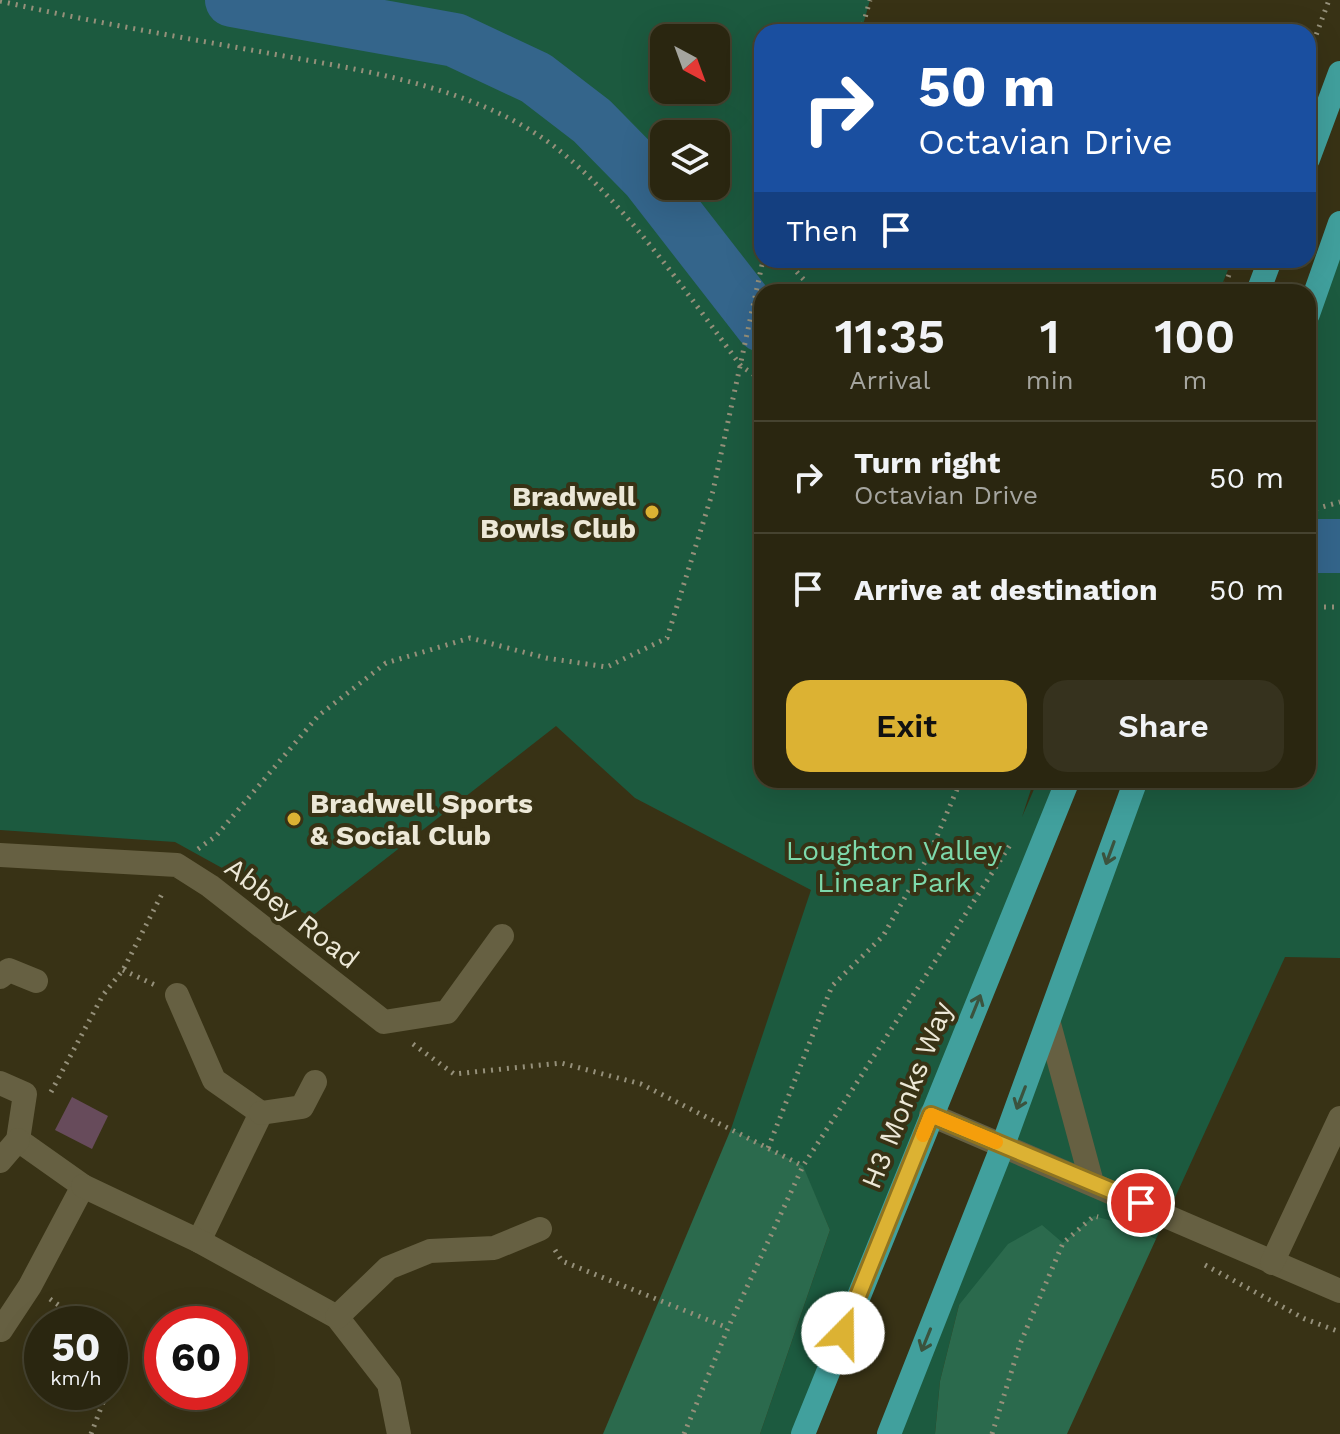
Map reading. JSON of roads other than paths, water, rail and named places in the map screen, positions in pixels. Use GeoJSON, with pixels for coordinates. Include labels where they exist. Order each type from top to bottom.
{"type":"FeatureCollection","features":[{"type":"Feature","properties":{"kind":"main road"},"geometry":{"type":"LineString","coordinates":[[1316,138],[1340,73]]}},
{"type":"Feature","properties":{"kind":"main road"},"geometry":{"type":"LineString","coordinates":[[1316,291],[1340,223]]}},
{"type":"Feature","properties":{"kind":"main road","name":"H3 Monks Way"},"geometry":{"type":"LineString","coordinates":[[806,1425],[1065,788]]}},
{"type":"Feature","properties":{"kind":"main road"},"geometry":{"type":"LineString","coordinates":[[889,1434],[1049,1024],[1133,788]]}},
{"type":"Feature","properties":{"kind":"street","name":"Abbey Road"},"geometry":{"type":"LineString","coordinates":[[0,855],[177,865],[210,886],[384,1022],[447,1012],[502,936]]}},
{"type":"Feature","properties":{"kind":"street"},"geometry":{"type":"LineString","coordinates":[[0,977],[9,970],[36,981]]}},
{"type":"Feature","properties":{"kind":"street"},"geometry":{"type":"LineString","coordinates":[[177,995],[214,1080],[261,1113],[302,1107],[315,1082]]}},
{"type":"Feature","properties":{"kind":"street"},"geometry":{"type":"LineString","coordinates":[[1049,1024],[1092,1183]]}},
{"type":"Feature","properties":{"kind":"street"},"geometry":{"type":"LineString","coordinates":[[0,1083],[25,1094],[18,1140],[0,1161]]}},
{"type":"Feature","properties":{"kind":"street"},"geometry":{"type":"LineString","coordinates":[[199,1241],[261,1113]]}},
{"type":"Feature","properties":{"kind":"street"},"geometry":{"type":"LineString","coordinates":[[931,1115],[1340,1291]]}},
{"type":"Feature","properties":{"kind":"street"},"geometry":{"type":"LineString","coordinates":[[1272,1263],[1340,1118]]}},
{"type":"Feature","properties":{"kind":"street"},"geometry":{"type":"LineString","coordinates":[[18,1140],[83,1186],[199,1241],[337,1317],[389,1384],[399,1434]]}},
{"type":"Feature","properties":{"kind":"street"},"geometry":{"type":"LineString","coordinates":[[1,1330],[30,1286],[83,1186]]}},
{"type":"Feature","properties":{"kind":"street"},"geometry":{"type":"LineString","coordinates":[[337,1317],[388,1268],[430,1251],[494,1248],[540,1229]]}},
{"type":"Feature","properties":{"kind":"waterway"},"geometry":{"type":"LineString","coordinates":[[232,0],[455,40],[536,78],[592,121],[647,177],[754,315]]}},
{"type":"Feature","properties":{"kind":"waterway"},"geometry":{"type":"LineString","coordinates":[[1316,546],[1340,546]]}},
{"type":"Feature","properties":{"kind":"place","name":"Bradwell Bowls Club"},"geometry":{"type":"Point","coordinates":[652,512]}},
{"type":"Feature","properties":{"kind":"place","name":"Bradwell Sports & Social Club"},"geometry":{"type":"Point","coordinates":[294,819]}},
{"type":"Feature","properties":{"kind":"park label","name":"Loughton Valley Linear Park"},"geometry":{"type":"Point","coordinates":[894,866]}}]}
